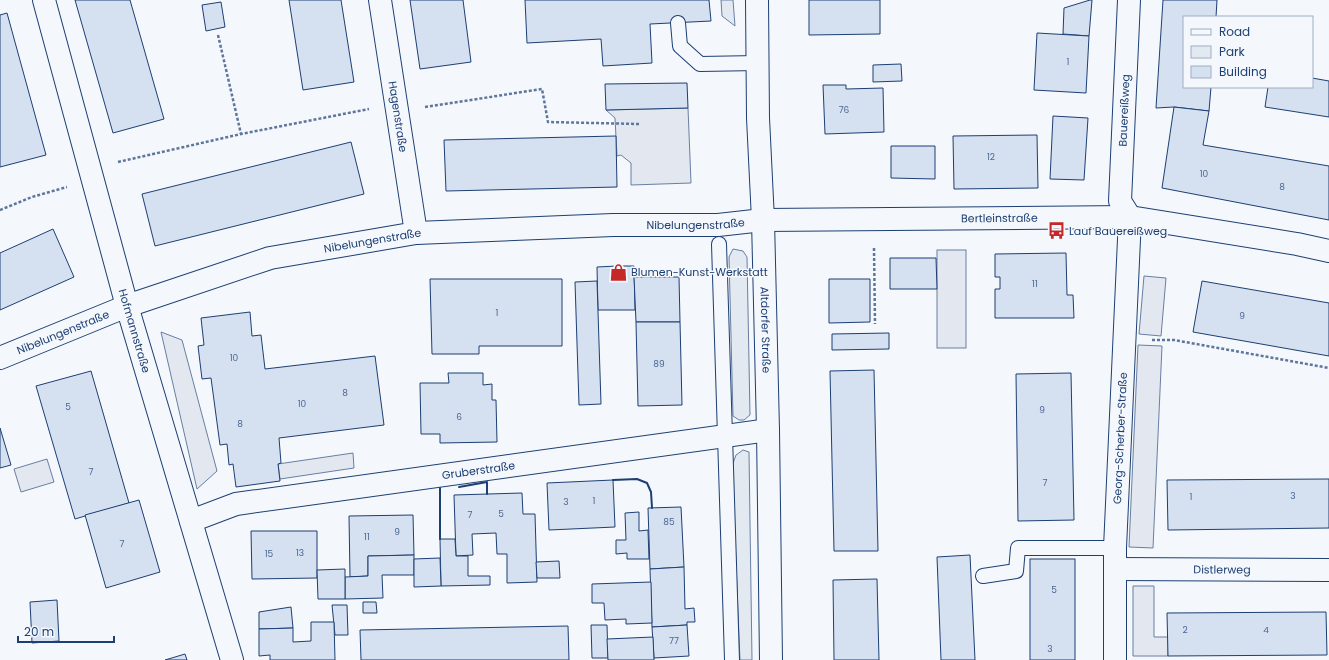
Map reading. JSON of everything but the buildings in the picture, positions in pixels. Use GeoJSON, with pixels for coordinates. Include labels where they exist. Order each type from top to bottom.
{"type":"FeatureCollection","features":[{"type":"Feature","properties":{"kind":"street","name":"Hofmannstraße"},"geometry":{"type":"LineString","coordinates":[[44,0],[127,306],[232,660]]}},
{"type":"Feature","properties":{"kind":"street","name":"Hagenstraße"},"geometry":{"type":"LineString","coordinates":[[380,0],[398,107],[416,233]]}},
{"type":"Feature","properties":{"kind":"street","name":"Altdorfer Straße"},"geometry":{"type":"LineString","coordinates":[[757,0],[758,118],[763,220],[768,430],[771,660]]}},
{"type":"Feature","properties":{"kind":"street","name":"Bauereißweg"},"geometry":{"type":"LineString","coordinates":[[1129,0],[1120,201],[1130,217]]}},
{"type":"Feature","properties":{"kind":"street","name":"Bertleinstraße"},"geometry":{"type":"LineString","coordinates":[[763,220],[1130,217],[1297,244],[1329,251]]}},
{"type":"Feature","properties":{"kind":"street","name":"Georg-Scherber-Straße"},"geometry":{"type":"LineString","coordinates":[[1115,660],[1115,558],[1130,217]]}},
{"type":"Feature","properties":{"kind":"street","name":"Nibelungenstraße"},"geometry":{"type":"LineString","coordinates":[[0,358],[127,306],[270,258],[416,233],[614,225],[718,225],[763,220]]}},
{"type":"Feature","properties":{"kind":"street","name":"Gruberstraße"},"geometry":{"type":"LineString","coordinates":[[191,521],[236,504],[768,430]]}},
{"type":"Feature","properties":{"kind":"street","name":"Distlerweg"},"geometry":{"type":"LineString","coordinates":[[1115,558],[1329,570]]}},
{"type":"Feature","properties":{"kind":"lane"},"geometry":{"type":"LineString","coordinates":[[678,23],[680,46],[700,64],[758,63]]}},
{"type":"Feature","properties":{"kind":"lane"},"geometry":{"type":"LineString","coordinates":[[719,244],[732,660]]}},
{"type":"Feature","properties":{"kind":"lane"},"geometry":{"type":"LineString","coordinates":[[983,576],[1016,571],[1018,548],[1115,558]]}},
{"type":"Feature","properties":{"kind":"path"},"geometry":{"type":"LineString","coordinates":[[218,35],[241,134]]}},
{"type":"Feature","properties":{"kind":"path"},"geometry":{"type":"LineString","coordinates":[[0,210],[91,176],[114,163],[241,134],[398,107],[542,89],[548,122],[639,124]]}},
{"type":"Feature","properties":{"kind":"path"},"geometry":{"type":"LineString","coordinates":[[873,219],[875,324]]}},
{"type":"Feature","properties":{"kind":"path"},"geometry":{"type":"LineString","coordinates":[[1125,339],[1174,340],[1329,368]]}},
{"type":"Feature","properties":{"kind":"green space"},"geometry":{"type":"Polygon","coordinates":[[[721,0],[733,0],[735,26],[722,16],[721,0]]]}},
{"type":"Feature","properties":{"kind":"green space"},"geometry":{"type":"Polygon","coordinates":[[[733,249],[743,251],[747,257],[750,415],[744,420],[739,420],[733,416],[729,257],[733,249]]]}},
{"type":"Feature","properties":{"kind":"green space"},"geometry":{"type":"Polygon","coordinates":[[[743,450],[749,452],[752,660],[740,660],[732,466],[736,455],[743,450]]]}},
{"type":"Feature","properties":{"kind":"shaded area"},"geometry":{"type":"Polygon","coordinates":[[[688,108],[691,183],[631,185],[631,163],[621,155],[617,156],[615,118],[606,110],[688,108]]]}},
{"type":"Feature","properties":{"kind":"shaded area"},"geometry":{"type":"Polygon","coordinates":[[[937,250],[966,250],[966,348],[937,348],[937,250]]]}},
{"type":"Feature","properties":{"kind":"shaded area"},"geometry":{"type":"Polygon","coordinates":[[[1144,276],[1166,278],[1161,336],[1139,334],[1144,276]]]}},
{"type":"Feature","properties":{"kind":"shaded area"},"geometry":{"type":"Polygon","coordinates":[[[161,332],[182,340],[217,471],[197,489],[161,332]]]}},
{"type":"Feature","properties":{"kind":"shaded area"},"geometry":{"type":"Polygon","coordinates":[[[1138,345],[1162,346],[1153,548],[1129,547],[1138,345]]]}},
{"type":"Feature","properties":{"kind":"shaded area"},"geometry":{"type":"Polygon","coordinates":[[[353,453],[354,468],[280,479],[278,464],[353,453]]]}},
{"type":"Feature","properties":{"kind":"shaded area"},"geometry":{"type":"Polygon","coordinates":[[[47,459],[54,482],[21,492],[14,469],[47,459]]]}},
{"type":"Feature","properties":{"kind":"shaded area"},"geometry":{"type":"Polygon","coordinates":[[[1133,586],[1154,586],[1154,637],[1168,637],[1168,656],[1133,656],[1133,586]]]}},
{"type":"Feature","properties":{"kind":"wall"},"geometry":{"type":"LineString","coordinates":[[613,480],[637,479],[647,483],[651,492],[652,508]]}},
{"type":"Feature","properties":{"kind":"wall"},"geometry":{"type":"LineString","coordinates":[[459,487],[487,482],[487,494]]}},
{"type":"Feature","properties":{"kind":"wall"},"geometry":{"type":"LineString","coordinates":[[440,488],[440,539]]}},
{"type":"Feature","properties":{"kind":"place","name":"Lauf Bauereißweg"},"geometry":{"type":"Point","coordinates":[1056,231]}},
{"type":"Feature","properties":{"kind":"place","name":"Blumen-Kunst-Werkstatt"},"geometry":{"type":"Point","coordinates":[618,272]}}]}
